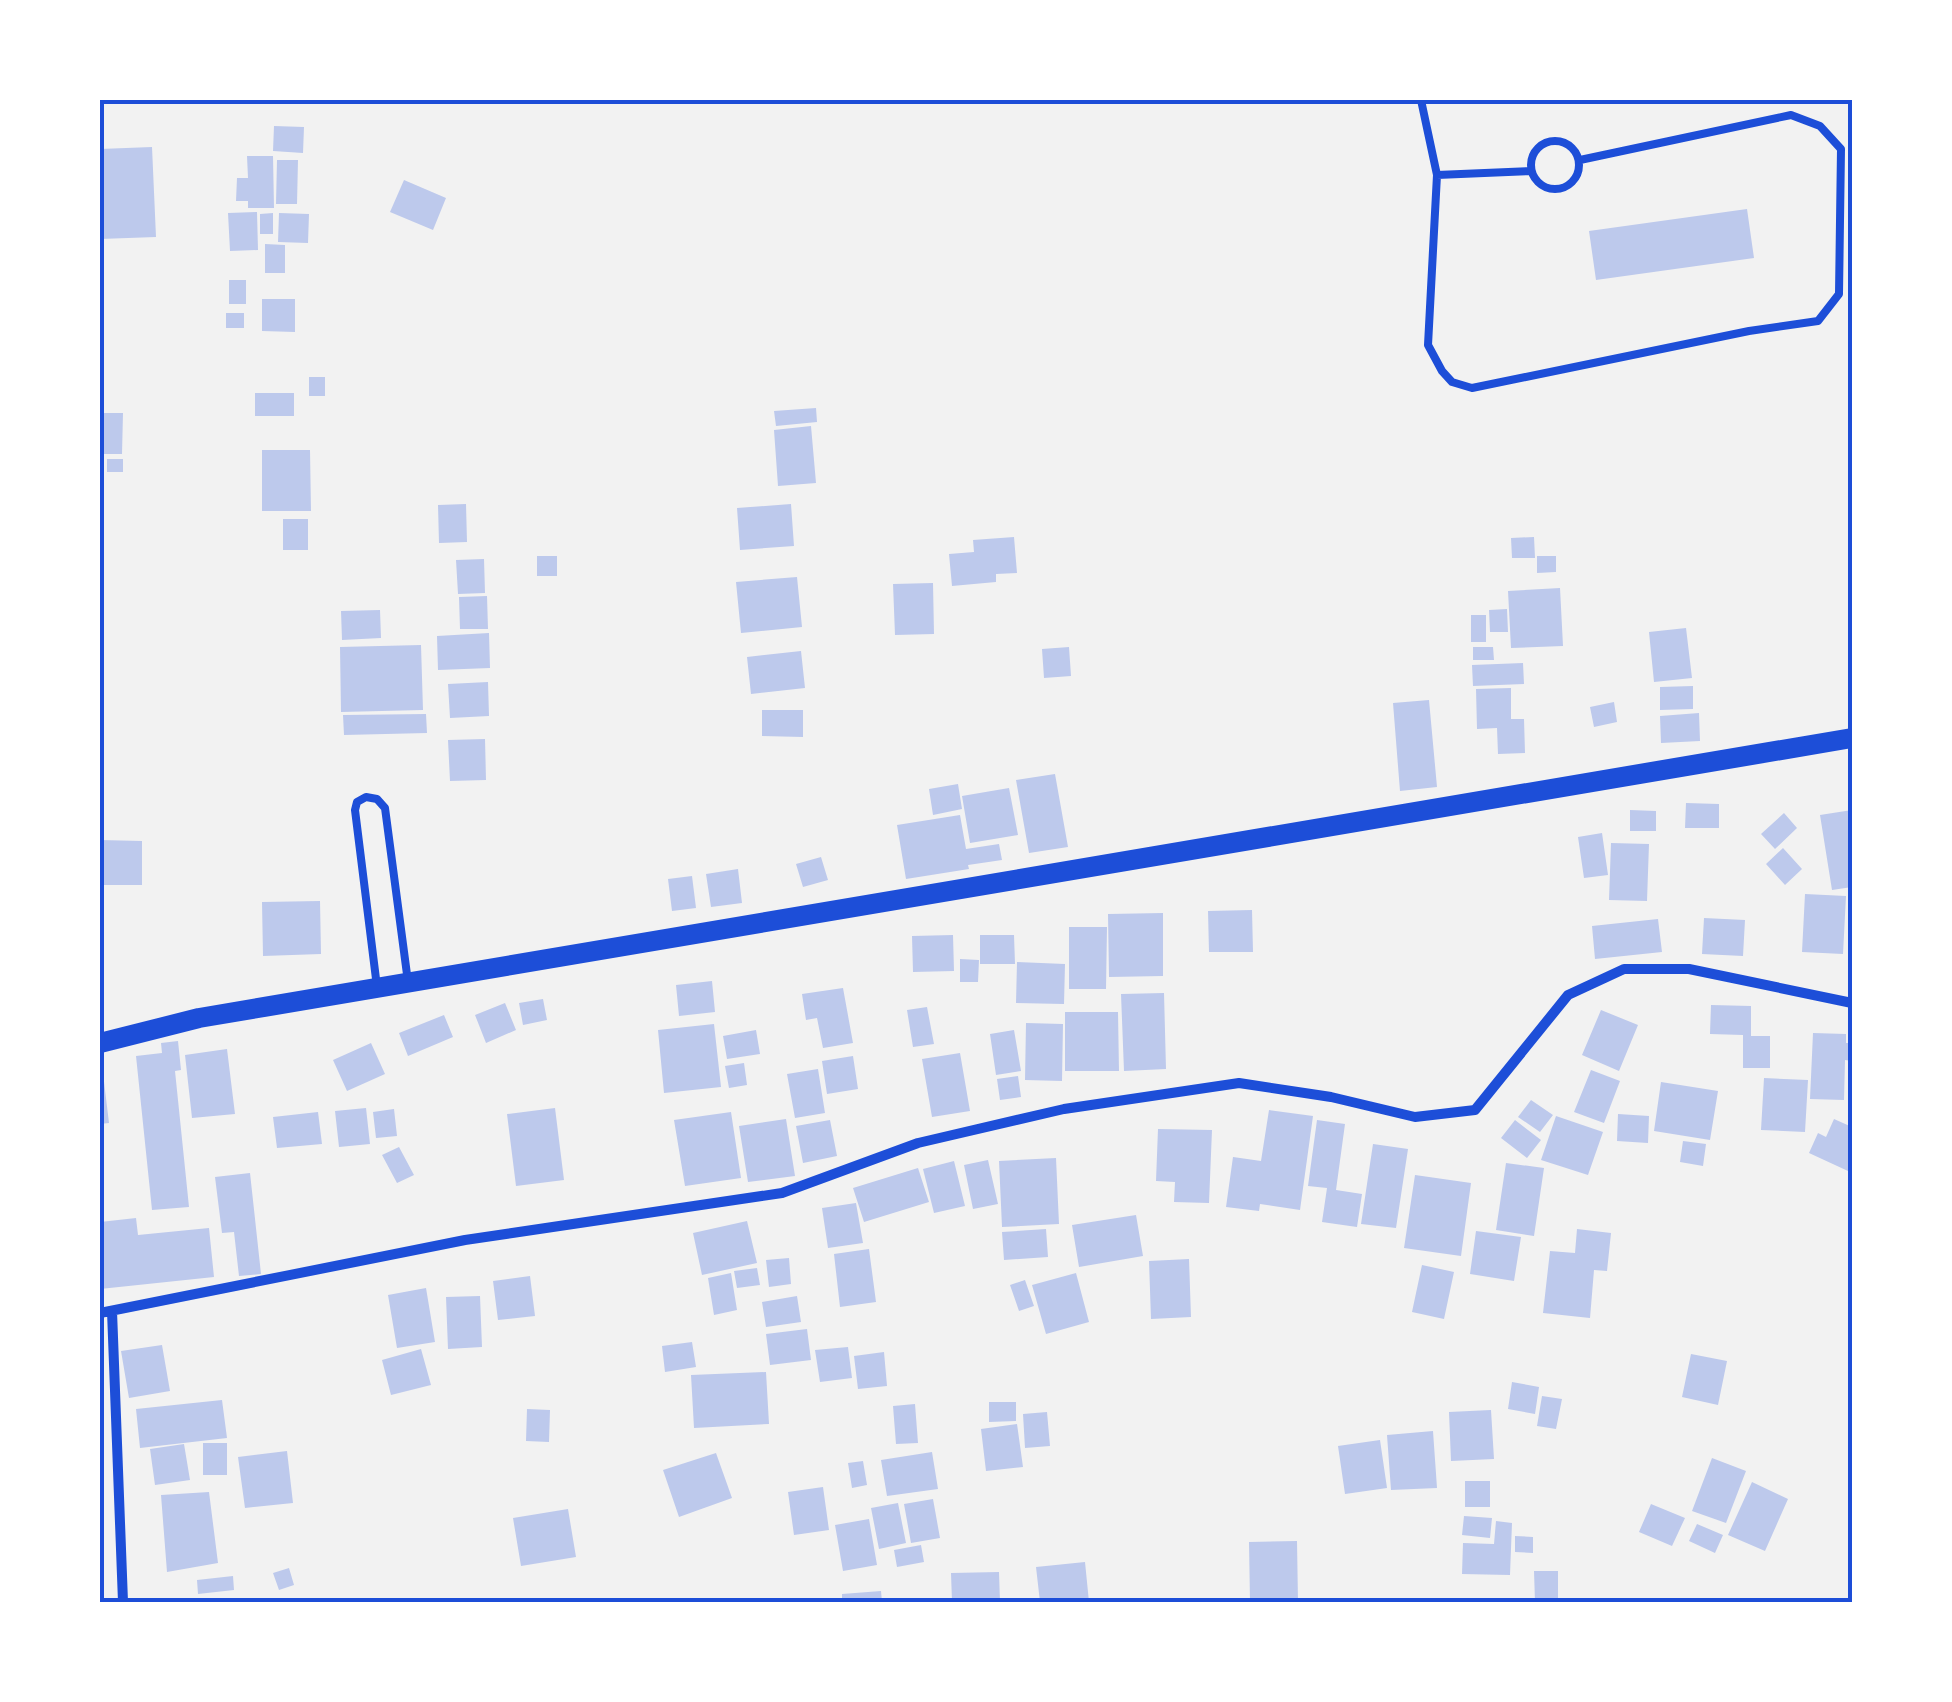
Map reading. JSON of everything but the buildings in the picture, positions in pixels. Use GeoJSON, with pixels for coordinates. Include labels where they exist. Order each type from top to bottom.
{"type":"FeatureCollection","features":[{"type":"Feature","properties":{"kind":"main road"},"geometry":{"type":"LineString","coordinates":[[100,1042],[199,1018],[1852,738]]}},
{"type":"Feature","properties":{"kind":"street"},"geometry":{"type":"LineString","coordinates":[[123,1602],[106,1312],[465,1240],[782,1193],[918,1143],[1064,1109],[1239,1082],[1331,1097],[1414,1117],[1475,1110],[1568,995],[1624,970],[1689,970],[1852,1004]]}},
{"type":"Feature","properties":{"kind":"lane"},"geometry":{"type":"LineString","coordinates":[[1421,100],[1436,175],[1428,345],[1452,382],[1472,388],[1749,331],[1818,321],[1840,294],[1841,149],[1820,126],[1791,115],[1580,160]]}},
{"type":"Feature","properties":{"kind":"lane"},"geometry":{"type":"LineString","coordinates":[[1557,140],[1572,146],[1580,160],[1579,175],[1568,187],[1554,190],[1539,184],[1531,171],[1532,156],[1542,144],[1557,140]]}},
{"type":"Feature","properties":{"kind":"lane"},"geometry":{"type":"LineString","coordinates":[[1436,175],[1531,171]]}},
{"type":"Feature","properties":{"kind":"lane"},"geometry":{"type":"LineString","coordinates":[[378,987],[355,810],[357,802],[366,796],[378,799],[384,808],[408,982]]}}]}
